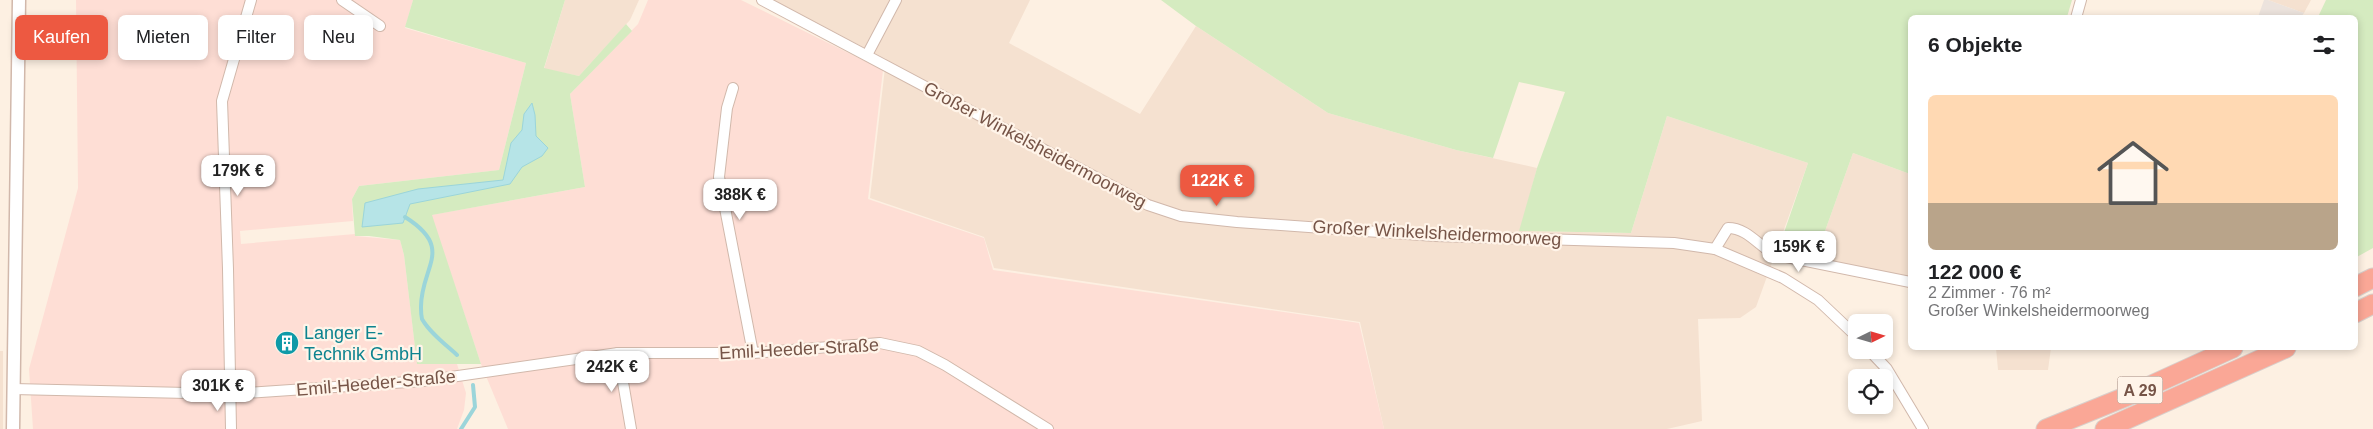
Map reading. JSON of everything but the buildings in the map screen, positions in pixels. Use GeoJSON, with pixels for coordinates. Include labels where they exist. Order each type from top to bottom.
{"type":"FeatureCollection","features":[{"type":"Feature","properties":{"kind":"highway"},"geometry":{"type":"LineString","coordinates":[[2358,286],[2373,278]]}},
{"type":"Feature","properties":{"kind":"highway"},"geometry":{"type":"LineString","coordinates":[[2358,312],[2373,304]]}},
{"type":"Feature","properties":{"kind":"highway","name":"A 29"},"geometry":{"type":"LineString","coordinates":[[2046,429],[2130,395],[2229,350]]}},
{"type":"Feature","properties":{"kind":"highway","name":"A 29"},"geometry":{"type":"LineString","coordinates":[[2105,429],[2282,350]]}},
{"type":"Feature","properties":{"kind":"street"},"geometry":{"type":"LineString","coordinates":[[13,429],[19,0]]}},
{"type":"Feature","properties":{"kind":"street"},"geometry":{"type":"LineString","coordinates":[[231,429],[222,102],[251,0]]}},
{"type":"Feature","properties":{"kind":"street"},"geometry":{"type":"LineString","coordinates":[[342,0],[380,26]]}},
{"type":"Feature","properties":{"kind":"street","name":"Großer Winkelsheidermoorweg"},"geometry":{"type":"LineString","coordinates":[[762,0],[1148,205],[1172,214],[1237,222],[1435,236],[1636,241],[1674,243],[1715,249],[1790,282],[1818,300],[1848,328]]}},
{"type":"Feature","properties":{"kind":"street"},"geometry":{"type":"LineString","coordinates":[[867,55],[896,0]]}},
{"type":"Feature","properties":{"kind":"street"},"geometry":{"type":"LineString","coordinates":[[2077,15],[2082,0]]}},
{"type":"Feature","properties":{"kind":"street"},"geometry":{"type":"LineString","coordinates":[[732,88],[727,108],[719,176],[753,353]]}},
{"type":"Feature","properties":{"kind":"street"},"geometry":{"type":"LineString","coordinates":[[1715,249],[1728,228],[1738,228],[1756,240],[1764,250],[1776,256],[1908,282]]}},
{"type":"Feature","properties":{"kind":"street","name":"Emil-Heeder-Straße"},"geometry":{"type":"LineString","coordinates":[[13,389],[231,394],[423,381],[618,353],[753,353],[880,343],[918,351],[945,365],[1048,429]]}},
{"type":"Feature","properties":{"kind":"street"},"geometry":{"type":"LineString","coordinates":[[618,353],[631,429]]}},
{"type":"Feature","properties":{"kind":"street"},"geometry":{"type":"LineString","coordinates":[[1879,359],[1888,369],[1923,429]]}},
{"type":"Feature","properties":{"kind":"shaded area"},"geometry":{"type":"Polygon","coordinates":[[[76,0],[413,0],[405,28],[526,63],[499,170],[359,186],[352,199],[353,221],[240,231],[241,244],[355,234],[355,236],[400,240],[404,255],[417,363],[457,364],[466,393],[464,410],[457,429],[33,429],[29,369],[78,188],[77,60],[108,60],[108,15],[76,15],[76,0]]]}},
{"type":"Feature","properties":{"kind":"shaded area"},"geometry":{"type":"Polygon","coordinates":[[[565,0],[639,0],[630,20],[579,76],[544,69],[565,0]]]}},
{"type":"Feature","properties":{"kind":"shaded area"},"geometry":{"type":"Polygon","coordinates":[[[648,0],[741,0],[883,70],[868,199],[984,238],[993,270],[1359,323],[1384,429],[508,429],[481,364],[431,215],[585,187],[570,94],[638,24],[648,0]]]}},
{"type":"Feature","properties":{"kind":"shaded area"},"geometry":{"type":"Polygon","coordinates":[[[773,0],[1030,0],[1009,43],[1140,114],[1196,26],[1328,113],[1456,150],[1537,168],[1520,231],[1631,233],[1667,116],[1808,163],[1756,307],[1740,318],[1698,319],[1702,421],[1667,429],[1384,429],[1360,322],[994,268],[984,237],[870,198],[886,59],[773,0]]]}},
{"type":"Feature","properties":{"kind":"shaded area"},"geometry":{"type":"Polygon","coordinates":[[[2264,0],[2304,13],[2302,15],[2259,15],[2264,0]]]}},
{"type":"Feature","properties":{"kind":"shaded area"},"geometry":{"type":"Polygon","coordinates":[[[2268,0],[2311,0],[2304,13],[2268,0]]]}},
{"type":"Feature","properties":{"kind":"shaded area"},"geometry":{"type":"Polygon","coordinates":[[[1853,153],[1908,173],[1908,279],[1815,259],[1853,153]]]}},
{"type":"Feature","properties":{"kind":"shaded area"},"geometry":{"type":"Polygon","coordinates":[[[1996,350],[2051,350],[2048,370],[1998,370],[1996,350]]]}},
{"type":"Feature","properties":{"kind":"shaded area"},"geometry":{"type":"Polygon","coordinates":[[[0,351],[3,351],[3,429],[0,429],[0,351]]]}},
{"type":"Feature","properties":{"kind":"green space"},"geometry":{"type":"Polygon","coordinates":[[[413,0],[565,0],[544,68],[579,76],[626,24],[632,31],[570,94],[585,187],[432,215],[481,364],[417,364],[404,255],[400,240],[355,236],[352,199],[359,186],[499,170],[526,63],[405,27],[413,0]]]}},
{"type":"Feature","properties":{"kind":"green space"},"geometry":{"type":"Polygon","coordinates":[[[1161,0],[2072,0],[2068,15],[1908,15],[1908,173],[1853,153],[1815,259],[1777,253],[1808,163],[1667,116],[1631,233],[1519,231],[1537,168],[1565,92],[1519,82],[1493,158],[1456,150],[1328,113],[1196,26],[1161,0]]]}},
{"type":"Feature","properties":{"kind":"green space"},"geometry":{"type":"Polygon","coordinates":[[[2326,0],[2373,0],[2373,248],[2358,256],[2358,15],[2319,15],[2326,0]]]}},
{"type":"Feature","properties":{"kind":"water"},"geometry":{"type":"Polygon","coordinates":[[[532,103],[535,115],[536,136],[548,148],[542,156],[522,167],[510,184],[410,204],[403,223],[362,227],[365,203],[418,189],[503,180],[511,143],[522,130],[524,114],[532,103]]]}},
{"type":"Feature","properties":{"kind":"waterway"},"geometry":{"type":"LineString","coordinates":[[405,217],[420,228],[429,239],[432,249],[432,259],[422,294],[422,319],[433,334],[457,355]]}},
{"type":"Feature","properties":{"kind":"waterway"},"geometry":{"type":"LineString","coordinates":[[461,429],[475,407],[473,385]]}},
{"type":"Feature","properties":{"kind":"place","name":"Langer E- Technik GmbH"},"geometry":{"type":"Point","coordinates":[287,343]}}]}
